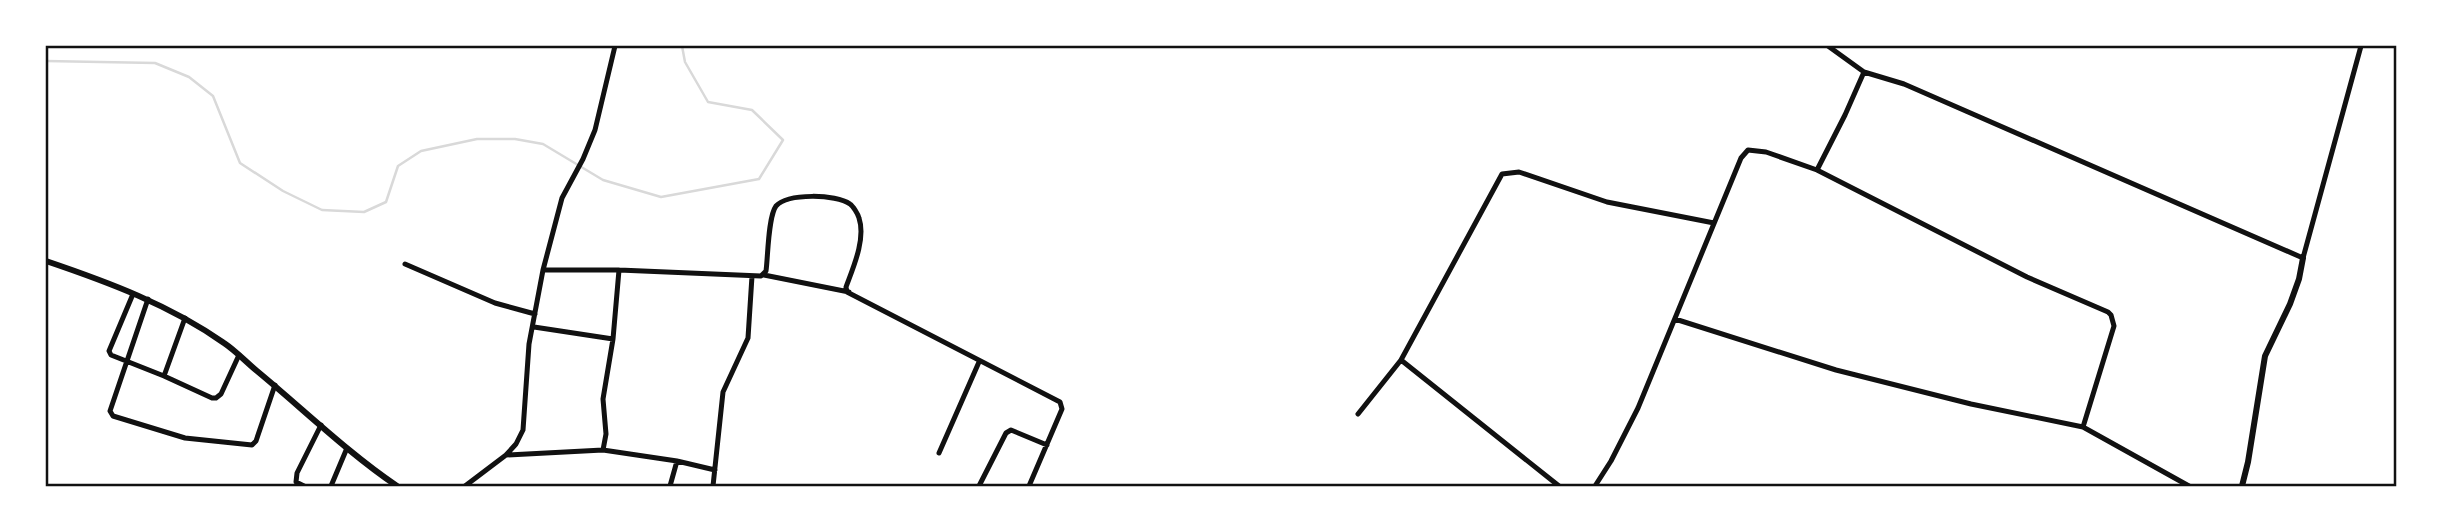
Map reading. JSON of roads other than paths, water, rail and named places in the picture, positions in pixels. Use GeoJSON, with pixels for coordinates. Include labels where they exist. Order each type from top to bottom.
{"type":"FeatureCollection","features":[{"type":"Feature","properties":{"kind":"street"},"geometry":{"type":"LineString","coordinates":[[466,486],[506,455],[516,444],[525,422],[527,362],[556,214],[595,130],[615,46]]}},
{"type":"Feature","properties":{"kind":"street"},"geometry":{"type":"LineString","coordinates":[[1828,46],[1864,72],[1904,84],[2303,258]]}},
{"type":"Feature","properties":{"kind":"street"},"geometry":{"type":"LineString","coordinates":[[2242,486],[2265,356],[2299,279],[2361,46]]}},
{"type":"Feature","properties":{"kind":"street"},"geometry":{"type":"LineString","coordinates":[[1817,170],[1864,72]]}},
{"type":"Feature","properties":{"kind":"street"},"geometry":{"type":"LineString","coordinates":[[1595,486],[1638,408],[1741,158],[1748,149],[1766,152],[1817,170],[2027,276],[2111,315],[2114,326],[2082,427]]}},
{"type":"Feature","properties":{"kind":"street"},"geometry":{"type":"LineString","coordinates":[[1358,414],[1401,360],[1502,174],[1519,172],[1607,202],[1714,223]]}},
{"type":"Feature","properties":{"kind":"street"},"geometry":{"type":"LineString","coordinates":[[764,275],[772,215],[777,206],[785,201],[807,196],[823,197],[850,204],[859,217],[860,232],[855,259],[846,287],[849,292]]}},
{"type":"Feature","properties":{"kind":"street"},"geometry":{"type":"LineString","coordinates":[[46,261],[148,299],[185,318],[239,355],[395,486]]}},
{"type":"Feature","properties":{"kind":"street"},"geometry":{"type":"LineString","coordinates":[[405,264],[495,303],[535,314]]}},
{"type":"Feature","properties":{"kind":"street"},"geometry":{"type":"LineString","coordinates":[[543,270],[764,275],[849,292],[1060,402],[1062,409],[1029,486]]}},
{"type":"Feature","properties":{"kind":"street"},"geometry":{"type":"LineString","coordinates":[[603,450],[606,433],[603,398],[613,339],[619,270]]}},
{"type":"Feature","properties":{"kind":"street"},"geometry":{"type":"LineString","coordinates":[[713,486],[723,391],[748,338],[752,276]]}},
{"type":"Feature","properties":{"kind":"street"},"geometry":{"type":"LineString","coordinates":[[133,294],[109,351],[111,355],[212,398],[221,394],[239,355]]}},
{"type":"Feature","properties":{"kind":"street"},"geometry":{"type":"LineString","coordinates":[[148,299],[126,360],[111,414],[185,438],[252,445],[256,441],[275,385]]}},
{"type":"Feature","properties":{"kind":"street"},"geometry":{"type":"LineString","coordinates":[[164,376],[185,318]]}},
{"type":"Feature","properties":{"kind":"street"},"geometry":{"type":"LineString","coordinates":[[1675,319],[1848,373],[1971,404],[2082,427],[2189,486]]}},
{"type":"Feature","properties":{"kind":"street"},"geometry":{"type":"LineString","coordinates":[[534,327],[613,339]]}},
{"type":"Feature","properties":{"kind":"street"},"geometry":{"type":"LineString","coordinates":[[1401,360],[1559,486]]}},
{"type":"Feature","properties":{"kind":"street"},"geometry":{"type":"LineString","coordinates":[[939,453],[979,362]]}},
{"type":"Feature","properties":{"kind":"street"},"geometry":{"type":"LineString","coordinates":[[304,486],[296,482],[297,473],[321,425]]}},
{"type":"Feature","properties":{"kind":"street"},"geometry":{"type":"LineString","coordinates":[[979,486],[1006,433],[1011,430],[1047,445]]}},
{"type":"Feature","properties":{"kind":"street"},"geometry":{"type":"LineString","coordinates":[[331,486],[347,448]]}},
{"type":"Feature","properties":{"kind":"street"},"geometry":{"type":"LineString","coordinates":[[506,455],[603,450],[677,461],[715,470]]}},
{"type":"Feature","properties":{"kind":"street"},"geometry":{"type":"LineString","coordinates":[[670,486],[677,461]]}},
{"type":"Feature","properties":{"kind":"waterway"},"geometry":{"type":"LineString","coordinates":[[46,61],[155,63],[189,77],[213,96],[240,163],[283,191],[322,210],[364,212],[386,202],[398,166],[421,151],[477,139],[515,139],[543,144],[603,180],[661,197],[759,179],[783,140],[752,110],[708,102],[685,62],[682,46]]}}]}
